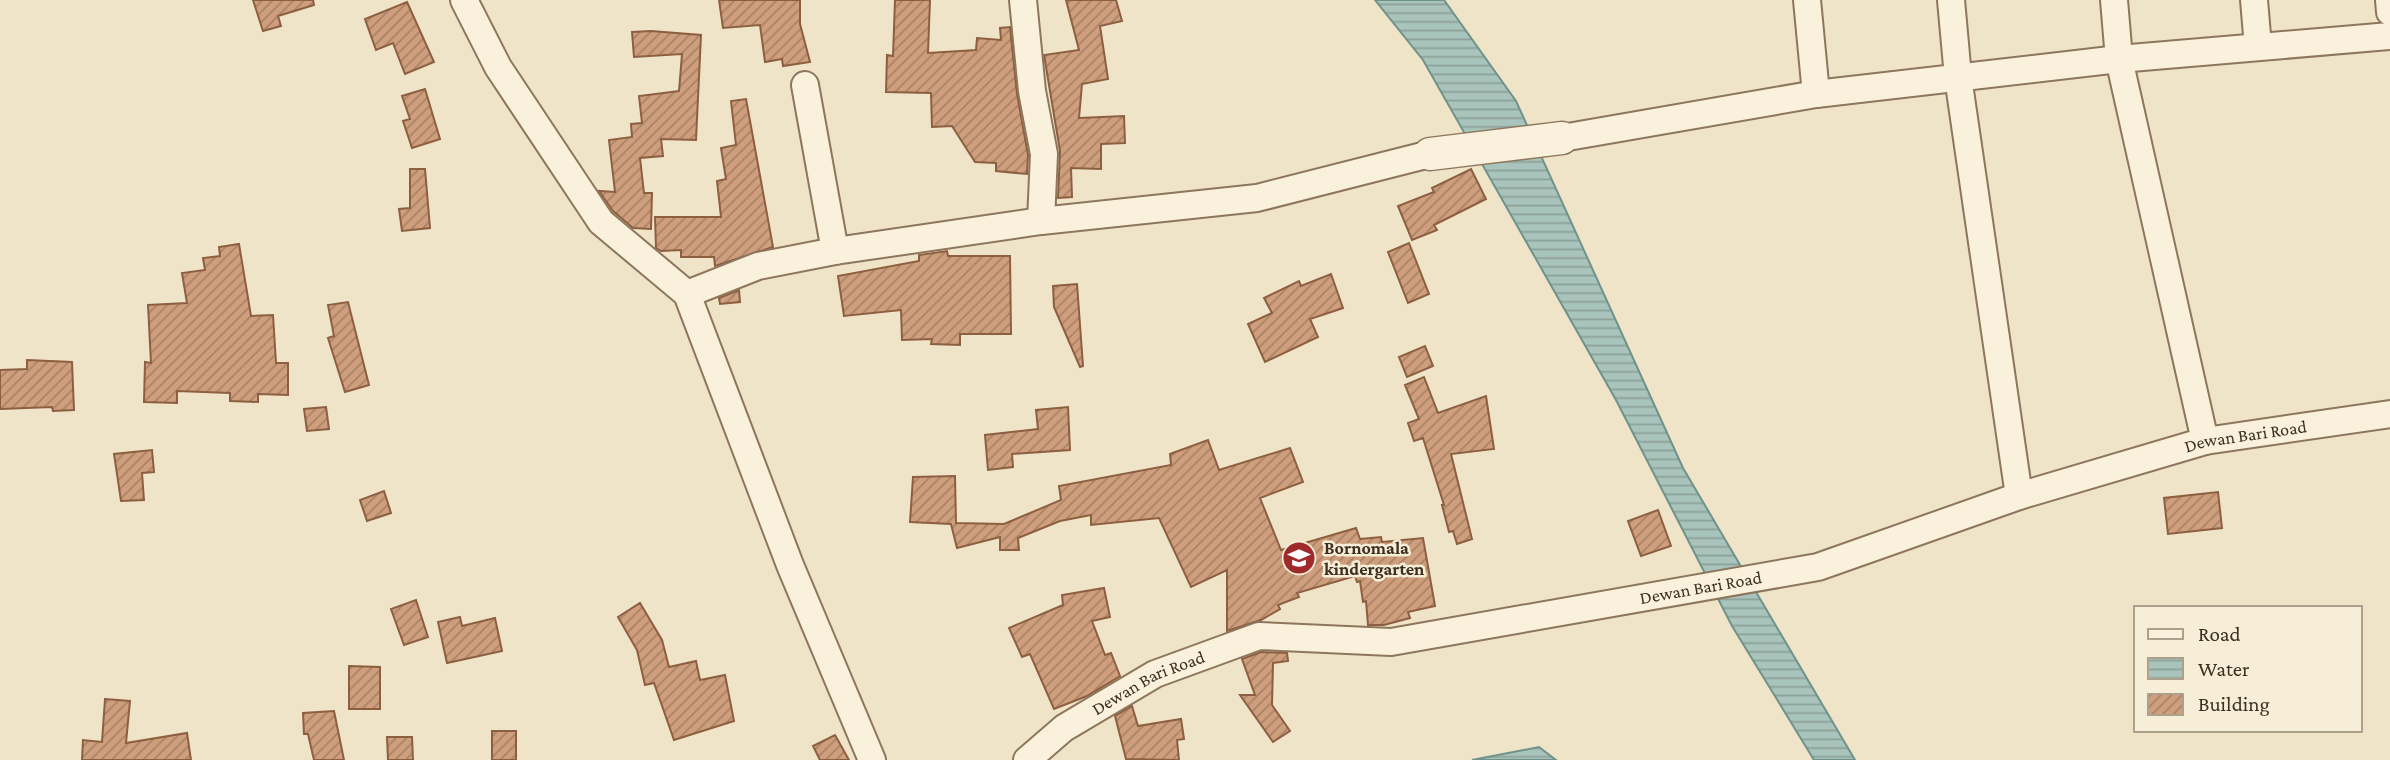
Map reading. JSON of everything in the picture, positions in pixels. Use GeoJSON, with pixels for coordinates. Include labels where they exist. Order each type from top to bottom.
{"type":"FeatureCollection","features":[{"type":"Feature","properties":{"kind":"street"},"geometry":{"type":"LineString","coordinates":[[464,0],[498,66],[601,222],[687,294],[790,565],[872,760]]}},
{"type":"Feature","properties":{"kind":"street"},"geometry":{"type":"LineString","coordinates":[[1023,0],[1032,91],[1044,154],[1041,221]]}},
{"type":"Feature","properties":{"kind":"street"},"geometry":{"type":"LineString","coordinates":[[1807,0],[1816,94]]}},
{"type":"Feature","properties":{"kind":"street"},"geometry":{"type":"LineString","coordinates":[[1951,0],[1958,77],[2019,496]]}},
{"type":"Feature","properties":{"kind":"street"},"geometry":{"type":"LineString","coordinates":[[2114,0],[2119,59],[2205,441]]}},
{"type":"Feature","properties":{"kind":"street"},"geometry":{"type":"LineString","coordinates":[[2254,0],[2258,47]]}},
{"type":"Feature","properties":{"kind":"street"},"geometry":{"type":"LineString","coordinates":[[2389,0],[2390,12]]}},
{"type":"Feature","properties":{"kind":"street"},"geometry":{"type":"LineString","coordinates":[[687,294],[758,266],[835,251],[1041,221],[1257,198],[1430,155],[1562,138],[1816,94],[2119,59],[2390,36]]}},
{"type":"Feature","properties":{"kind":"street"},"geometry":{"type":"LineString","coordinates":[[805,85],[835,251]]}},
{"type":"Feature","properties":{"kind":"street","name":"Dewan Bari Road"},"geometry":{"type":"LineString","coordinates":[[1027,760],[1064,728],[1155,674],[1259,636],[1391,642],[1818,567],[2019,496],[2205,441],[2390,414]]}},
{"type":"Feature","properties":{"kind":"water"},"geometry":{"type":"Polygon","coordinates":[[[1375,0],[1444,0],[1516,101],[1683,468],[1855,760],[1814,760],[1732,626],[1616,400],[1423,60],[1375,0]]]}},
{"type":"Feature","properties":{"kind":"water"},"geometry":{"type":"Polygon","coordinates":[[[1539,747],[1556,760],[1472,760],[1539,747]]]}},
{"type":"Feature","properties":{"kind":"building"},"geometry":{"type":"Polygon","coordinates":[[[253,0],[313,0],[314,5],[278,16],[281,26],[263,31],[253,0]]]}},
{"type":"Feature","properties":{"kind":"building"},"geometry":{"type":"Polygon","coordinates":[[[719,0],[800,0],[800,24],[810,62],[783,66],[782,59],[765,62],[760,25],[723,28],[719,0]]]}},
{"type":"Feature","properties":{"kind":"building"},"geometry":{"type":"Polygon","coordinates":[[[895,0],[930,0],[928,53],[976,50],[977,38],[1001,40],[1000,28],[1010,27],[1017,94],[1028,155],[1027,174],[996,171],[996,163],[975,162],[952,126],[932,127],[931,93],[886,92],[887,55],[893,56],[895,0]]]}},
{"type":"Feature","properties":{"kind":"building"},"geometry":{"type":"Polygon","coordinates":[[[1066,0],[1116,0],[1122,21],[1100,26],[1108,79],[1082,84],[1079,118],[1124,116],[1125,143],[1101,144],[1101,169],[1071,168],[1072,197],[1058,198],[1060,151],[1044,55],[1079,50],[1066,0]]]}},
{"type":"Feature","properties":{"kind":"building"},"geometry":{"type":"Polygon","coordinates":[[[407,2],[434,62],[405,74],[393,43],[376,50],[365,19],[407,2]]]}},
{"type":"Feature","properties":{"kind":"building"},"geometry":{"type":"Polygon","coordinates":[[[632,32],[701,35],[696,140],[661,139],[663,156],[640,158],[644,193],[652,193],[651,229],[633,228],[613,211],[599,191],[615,192],[609,140],[632,137],[631,124],[642,123],[639,96],[679,91],[682,54],[634,57],[632,32]]]}},
{"type":"Feature","properties":{"kind":"building"},"geometry":{"type":"Polygon","coordinates":[[[425,89],[440,139],[412,148],[403,121],[410,119],[402,96],[425,89]]]}},
{"type":"Feature","properties":{"kind":"building"},"geometry":{"type":"Polygon","coordinates":[[[746,99],[773,247],[715,266],[714,257],[681,257],[681,250],[661,251],[656,248],[655,217],[721,217],[717,181],[726,179],[721,148],[736,145],[731,101],[746,99]]]}},
{"type":"Feature","properties":{"kind":"building"},"geometry":{"type":"Polygon","coordinates":[[[410,169],[425,169],[430,228],[402,231],[399,209],[410,208],[410,169]]]}},
{"type":"Feature","properties":{"kind":"building"},"geometry":{"type":"Polygon","coordinates":[[[1471,169],[1486,199],[1434,225],[1437,230],[1412,240],[1398,206],[1434,192],[1432,188],[1471,169]]]}},
{"type":"Feature","properties":{"kind":"building"},"geometry":{"type":"Polygon","coordinates":[[[1409,243],[1429,294],[1408,303],[1388,252],[1409,243]]]}},
{"type":"Feature","properties":{"kind":"building"},"geometry":{"type":"Polygon","coordinates":[[[239,244],[251,316],[273,315],[276,363],[288,363],[288,395],[258,394],[258,402],[230,401],[230,393],[177,391],[177,403],[144,402],[145,362],[151,363],[148,305],[187,303],[182,273],[205,270],[203,258],[220,256],[219,247],[239,244]]]}},
{"type":"Feature","properties":{"kind":"building"},"geometry":{"type":"Polygon","coordinates":[[[947,251],[948,256],[1010,256],[1011,334],[960,334],[960,345],[931,344],[932,339],[902,340],[901,310],[844,316],[838,276],[919,261],[919,255],[947,251]]]}},
{"type":"Feature","properties":{"kind":"building"},"geometry":{"type":"Polygon","coordinates":[[[1331,274],[1343,308],[1310,319],[1318,337],[1265,362],[1248,324],[1272,313],[1264,298],[1299,281],[1301,286],[1331,274]]]}},
{"type":"Feature","properties":{"kind":"building"},"geometry":{"type":"Polygon","coordinates":[[[1077,284],[1083,366],[1080,367],[1054,307],[1053,286],[1077,284]]]}},
{"type":"Feature","properties":{"kind":"building"},"geometry":{"type":"Polygon","coordinates":[[[739,290],[740,302],[720,304],[719,298],[739,290]]]}},
{"type":"Feature","properties":{"kind":"building"},"geometry":{"type":"Polygon","coordinates":[[[348,302],[369,385],[345,392],[328,338],[334,336],[328,305],[348,302]]]}},
{"type":"Feature","properties":{"kind":"building"},"geometry":{"type":"Polygon","coordinates":[[[1425,346],[1433,366],[1407,377],[1399,357],[1425,346]]]}},
{"type":"Feature","properties":{"kind":"building"},"geometry":{"type":"Polygon","coordinates":[[[27,360],[72,362],[74,410],[53,411],[52,407],[0,409],[0,370],[27,369],[27,360]]]}},
{"type":"Feature","properties":{"kind":"building"},"geometry":{"type":"Polygon","coordinates":[[[1424,377],[1438,413],[1486,396],[1494,449],[1451,454],[1472,539],[1457,544],[1453,531],[1449,532],[1444,505],[1423,438],[1414,441],[1408,423],[1419,419],[1405,385],[1424,377]]]}},
{"type":"Feature","properties":{"kind":"building"},"geometry":{"type":"Polygon","coordinates":[[[326,407],[329,429],[307,431],[304,409],[326,407]]]}},
{"type":"Feature","properties":{"kind":"building"},"geometry":{"type":"Polygon","coordinates":[[[1068,407],[1070,450],[1012,454],[1013,467],[988,470],[985,435],[1038,429],[1036,410],[1068,407]]]}},
{"type":"Feature","properties":{"kind":"building"},"geometry":{"type":"Polygon","coordinates":[[[1208,440],[1219,470],[1290,448],[1303,482],[1260,498],[1281,550],[1356,528],[1360,539],[1381,537],[1382,542],[1423,538],[1435,606],[1408,612],[1410,618],[1384,625],[1368,625],[1366,601],[1363,602],[1360,581],[1357,582],[1355,576],[1297,593],[1299,597],[1278,605],[1280,609],[1261,620],[1227,631],[1227,570],[1191,587],[1159,518],[1091,525],[1091,515],[1060,521],[1018,538],[1019,550],[1000,550],[1000,537],[957,548],[951,524],[910,522],[913,477],[955,476],[956,523],[1004,524],[1061,500],[1059,486],[1171,465],[1170,454],[1208,440]]]}},
{"type":"Feature","properties":{"kind":"building"},"geometry":{"type":"Polygon","coordinates":[[[152,450],[154,472],[142,473],[144,500],[121,501],[114,454],[152,450]]]}},
{"type":"Feature","properties":{"kind":"building"},"geometry":{"type":"Polygon","coordinates":[[[384,491],[391,513],[367,521],[360,500],[384,491]]]}},
{"type":"Feature","properties":{"kind":"building"},"geometry":{"type":"Polygon","coordinates":[[[2218,492],[2222,528],[2168,534],[2164,498],[2218,492]]]}},
{"type":"Feature","properties":{"kind":"building"},"geometry":{"type":"Polygon","coordinates":[[[1658,510],[1671,546],[1641,556],[1628,521],[1658,510]]]}},
{"type":"Feature","properties":{"kind":"building"},"geometry":{"type":"Polygon","coordinates":[[[1104,588],[1110,617],[1092,621],[1105,655],[1111,653],[1120,676],[1087,696],[1054,709],[1030,654],[1022,657],[1009,628],[1063,605],[1062,595],[1104,588]]]}},
{"type":"Feature","properties":{"kind":"building"},"geometry":{"type":"Polygon","coordinates":[[[416,600],[428,637],[404,645],[391,609],[416,600]]]}},
{"type":"Feature","properties":{"kind":"building"},"geometry":{"type":"Polygon","coordinates":[[[640,603],[662,640],[669,667],[696,661],[700,680],[725,675],[734,721],[674,740],[654,683],[645,685],[637,650],[618,617],[640,603]]]}},
{"type":"Feature","properties":{"kind":"building"},"geometry":{"type":"Polygon","coordinates":[[[460,617],[462,626],[495,618],[502,651],[447,663],[438,622],[460,617]]]}},
{"type":"Feature","properties":{"kind":"building"},"geometry":{"type":"Polygon","coordinates":[[[1261,652],[1287,653],[1288,661],[1273,663],[1272,705],[1290,731],[1273,742],[1240,695],[1255,695],[1242,659],[1261,652]]]}},
{"type":"Feature","properties":{"kind":"building"},"geometry":{"type":"Polygon","coordinates":[[[349,666],[380,667],[380,709],[349,709],[349,666]]]}},
{"type":"Feature","properties":{"kind":"building"},"geometry":{"type":"Polygon","coordinates":[[[105,699],[130,701],[126,743],[187,733],[191,760],[82,760],[83,740],[102,742],[105,699]]]}},
{"type":"Feature","properties":{"kind":"building"},"geometry":{"type":"Polygon","coordinates":[[[1132,706],[1138,726],[1181,719],[1184,739],[1177,740],[1179,760],[1126,759],[1115,716],[1132,706]]]}},
{"type":"Feature","properties":{"kind":"building"},"geometry":{"type":"Polygon","coordinates":[[[334,711],[344,760],[314,760],[308,734],[304,734],[303,713],[334,711]]]}},
{"type":"Feature","properties":{"kind":"building"},"geometry":{"type":"Polygon","coordinates":[[[492,731],[516,731],[516,760],[492,760],[492,731]]]}},
{"type":"Feature","properties":{"kind":"building"},"geometry":{"type":"Polygon","coordinates":[[[835,735],[849,760],[820,760],[813,746],[835,735]]]}},
{"type":"Feature","properties":{"kind":"building"},"geometry":{"type":"Polygon","coordinates":[[[387,737],[412,737],[413,760],[388,760],[387,737]]]}},
{"type":"Feature","properties":{"kind":"place","name":"Bornomala kindergarten"},"geometry":{"type":"Point","coordinates":[1299,558]}}]}
